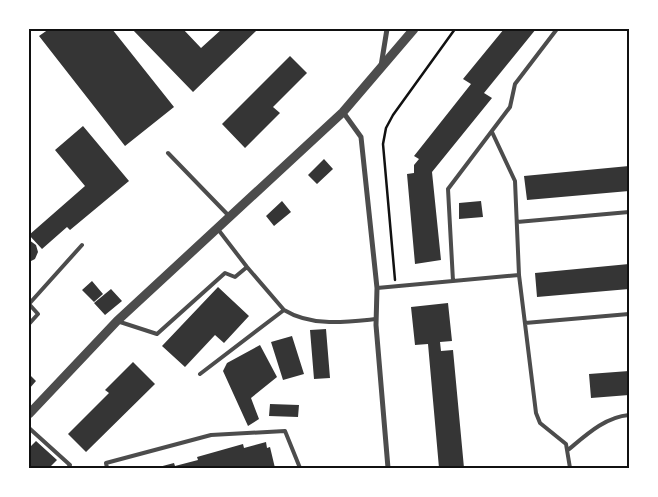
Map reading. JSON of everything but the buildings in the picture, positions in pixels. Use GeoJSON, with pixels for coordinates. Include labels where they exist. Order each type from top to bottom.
{"type":"FeatureCollection","features":[{"type":"Feature","properties":{"kind":"street"},"geometry":{"type":"LineString","coordinates":[[381,69],[387,29]]}},
{"type":"Feature","properties":{"kind":"street"},"geometry":{"type":"LineString","coordinates":[[29,414],[117,321],[343,112],[414,29]]}},
{"type":"Feature","properties":{"kind":"street"},"geometry":{"type":"LineString","coordinates":[[343,112],[361,136],[377,288],[376,319],[388,468]]}},
{"type":"Feature","properties":{"kind":"lane"},"geometry":{"type":"LineString","coordinates":[[453,281],[448,189],[510,107],[515,84],[557,29]]}},
{"type":"Feature","properties":{"kind":"lane"},"geometry":{"type":"LineString","coordinates":[[492,132],[515,181],[520,275],[536,414],[540,423],[566,444],[570,468]]}},
{"type":"Feature","properties":{"kind":"lane"},"geometry":{"type":"LineString","coordinates":[[168,153],[230,216]]}},
{"type":"Feature","properties":{"kind":"lane"},"geometry":{"type":"LineString","coordinates":[[517,222],[629,212]]}},
{"type":"Feature","properties":{"kind":"lane"},"geometry":{"type":"LineString","coordinates":[[217,228],[284,310],[311,320],[340,323],[376,319]]}},
{"type":"Feature","properties":{"kind":"lane"},"geometry":{"type":"LineString","coordinates":[[29,324],[38,314],[29,304],[82,245]]}},
{"type":"Feature","properties":{"kind":"lane"},"geometry":{"type":"LineString","coordinates":[[117,321],[157,334],[225,272],[235,277],[247,267]]}},
{"type":"Feature","properties":{"kind":"lane"},"geometry":{"type":"LineString","coordinates":[[377,288],[520,275]]}},
{"type":"Feature","properties":{"kind":"lane"},"geometry":{"type":"LineString","coordinates":[[200,374],[284,310]]}},
{"type":"Feature","properties":{"kind":"lane"},"geometry":{"type":"LineString","coordinates":[[525,323],[629,314]]}},
{"type":"Feature","properties":{"kind":"lane"},"geometry":{"type":"LineString","coordinates":[[568,450],[586,434],[608,420],[629,414]]}},
{"type":"Feature","properties":{"kind":"lane"},"geometry":{"type":"LineString","coordinates":[[29,428],[70,465],[68,468]]}},
{"type":"Feature","properties":{"kind":"lane"},"geometry":{"type":"LineString","coordinates":[[107,468],[106,463],[211,436],[286,431],[300,468]]}},
{"type":"Feature","properties":{"kind":"path"},"geometry":{"type":"LineString","coordinates":[[395,286],[383,144],[386,128],[455,29]]}}]}
